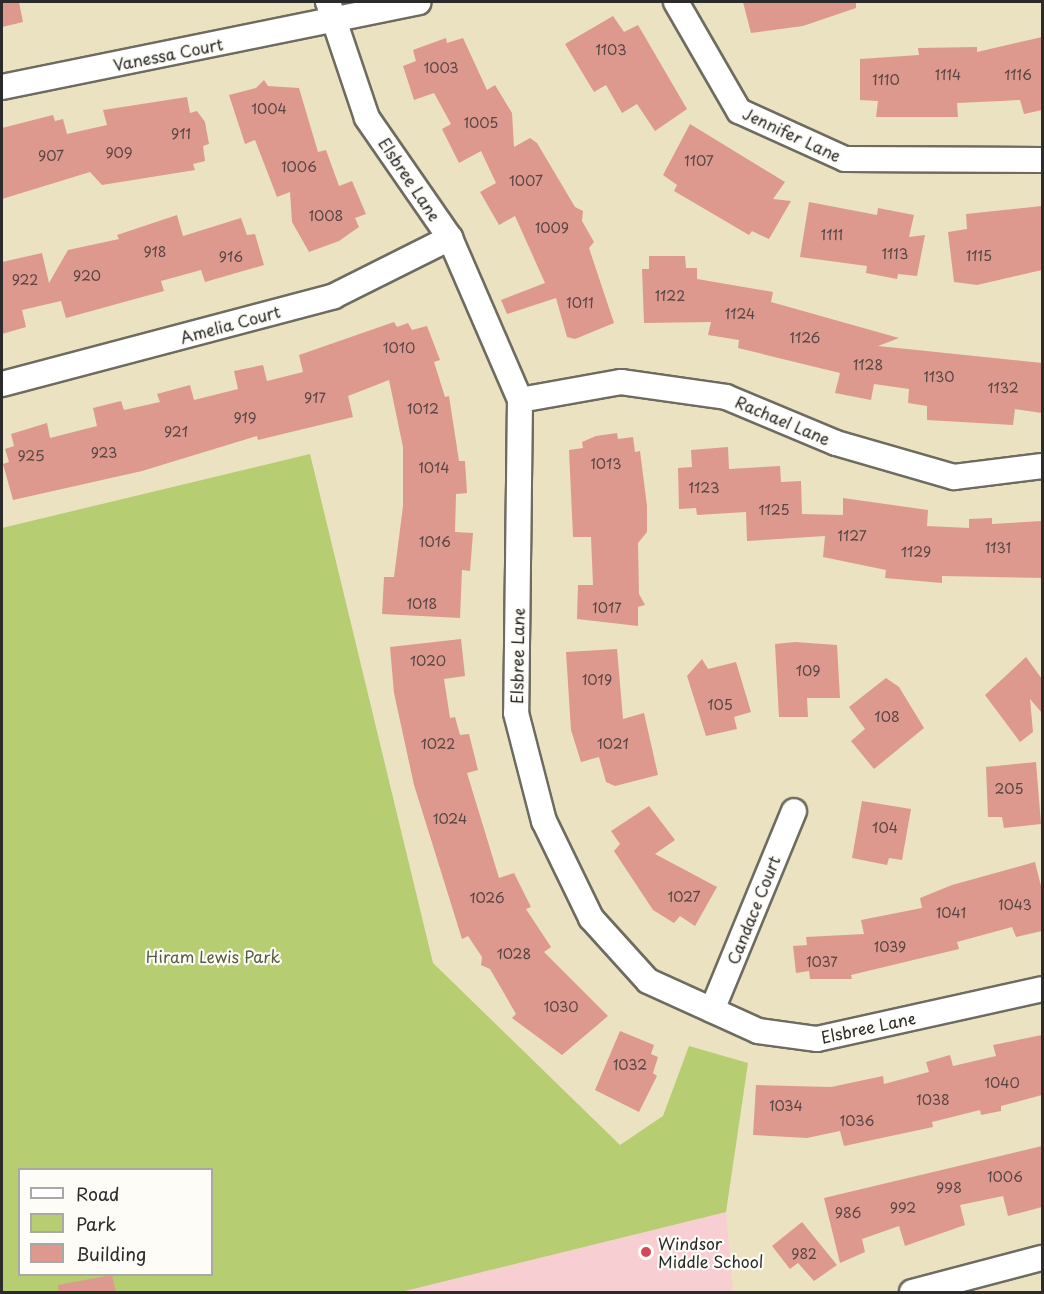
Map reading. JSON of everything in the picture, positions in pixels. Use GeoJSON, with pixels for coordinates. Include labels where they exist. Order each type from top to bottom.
{"type":"FeatureCollection","features":[{"type":"Feature","properties":{"kind":"street","name":"Vanessa Court"},"geometry":{"type":"LineString","coordinates":[[2,87],[331,12],[418,2]]}},
{"type":"Feature","properties":{"kind":"street","name":"Jennifer Lane"},"geometry":{"type":"LineString","coordinates":[[676,2],[739,111],[845,159],[1042,160]]}},
{"type":"Feature","properties":{"kind":"street","name":"Elsbree Lane"},"geometry":{"type":"LineString","coordinates":[[331,12],[367,118],[450,238],[520,400],[516,713],[544,821],[591,918],[648,981],[758,1031],[817,1039],[1042,989]]}},
{"type":"Feature","properties":{"kind":"street","name":"Amelia Court"},"geometry":{"type":"LineString","coordinates":[[2,384],[334,296],[450,238]]}},
{"type":"Feature","properties":{"kind":"street","name":"Rachael Lane"},"geometry":{"type":"LineString","coordinates":[[520,400],[621,382],[726,396],[836,443],[954,477],[1042,466]]}},
{"type":"Feature","properties":{"kind":"street","name":"Candace Court"},"geometry":{"type":"LineString","coordinates":[[712,1010],[794,811]]}},
{"type":"Feature","properties":{"kind":"street"},"geometry":{"type":"LineString","coordinates":[[912,1293],[1042,1258]]}},
{"type":"Feature","properties":{"kind":"shaded area","name":"Windsor Middle School"},"geometry":{"type":"Polygon","coordinates":[[[726,1212],[733,1292],[401,1292],[726,1212]]]}},
{"type":"Feature","properties":{"kind":"green space","name":"Hiram Lewis Park"},"geometry":{"type":"Polygon","coordinates":[[[310,454],[433,963],[620,1145],[663,1116],[689,1046],[748,1063],[726,1212],[401,1292],[2,1292],[2,528],[310,454]]]}},
{"type":"Feature","properties":{"kind":"building"},"geometry":{"type":"Polygon","coordinates":[[[2,2],[19,2],[23,22],[2,27],[2,2]]]}},
{"type":"Feature","properties":{"kind":"building"},"geometry":{"type":"Polygon","coordinates":[[[743,2],[856,2],[856,8],[803,26],[751,33],[743,2]]]}},
{"type":"Feature","properties":{"kind":"building"},"geometry":{"type":"Polygon","coordinates":[[[613,16],[624,32],[638,25],[687,109],[655,131],[637,104],[622,113],[606,85],[594,92],[565,44],[613,16]]]}},
{"type":"Feature","properties":{"kind":"building"},"geometry":{"type":"Polygon","coordinates":[[[1042,37],[1042,110],[1024,114],[1020,100],[957,103],[958,117],[876,117],[878,101],[860,100],[860,59],[919,55],[918,48],[977,47],[977,52],[1042,37]]]}},
{"type":"Feature","properties":{"kind":"building"},"geometry":{"type":"Polygon","coordinates":[[[446,38],[447,43],[463,38],[487,90],[495,85],[512,113],[514,147],[530,138],[537,143],[575,207],[583,211],[582,221],[594,242],[589,248],[614,323],[575,339],[567,337],[556,298],[507,314],[501,300],[545,283],[515,216],[499,225],[480,192],[496,183],[481,151],[459,163],[442,129],[451,124],[434,93],[414,100],[403,66],[416,61],[413,50],[446,38]]]}},
{"type":"Feature","properties":{"kind":"building"},"geometry":{"type":"Polygon","coordinates":[[[264,80],[268,86],[299,88],[318,152],[326,150],[339,186],[352,181],[366,214],[355,218],[359,227],[339,241],[309,252],[292,222],[290,192],[277,197],[255,140],[245,144],[229,95],[256,88],[264,80]]]}},
{"type":"Feature","properties":{"kind":"building"},"geometry":{"type":"Polygon","coordinates":[[[187,97],[190,113],[197,111],[205,122],[209,144],[203,146],[205,161],[193,164],[195,170],[102,185],[90,172],[2,199],[2,128],[53,115],[55,121],[63,119],[67,134],[107,125],[103,110],[187,97]]]}},
{"type":"Feature","properties":{"kind":"building"},"geometry":{"type":"Polygon","coordinates":[[[690,124],[785,182],[773,199],[791,201],[769,239],[752,231],[749,235],[674,191],[677,185],[663,175],[690,124]]]}},
{"type":"Feature","properties":{"kind":"building"},"geometry":{"type":"Polygon","coordinates":[[[809,202],[877,215],[878,208],[914,215],[909,237],[925,235],[917,276],[898,274],[897,279],[866,273],[867,266],[800,257],[809,202]]]}},
{"type":"Feature","properties":{"kind":"building"},"geometry":{"type":"Polygon","coordinates":[[[1042,206],[1042,270],[977,285],[954,282],[948,232],[967,229],[966,214],[1042,206]]]}},
{"type":"Feature","properties":{"kind":"building"},"geometry":{"type":"Polygon","coordinates":[[[177,215],[183,236],[241,218],[247,235],[255,234],[264,265],[205,282],[201,270],[161,281],[164,291],[66,318],[61,301],[22,310],[26,327],[2,334],[2,262],[42,253],[49,283],[68,250],[119,239],[117,235],[177,215]]]}},
{"type":"Feature","properties":{"kind":"building"},"geometry":{"type":"Polygon","coordinates":[[[649,256],[685,256],[686,268],[697,268],[697,279],[773,292],[771,302],[899,338],[878,346],[1042,363],[1042,413],[1015,409],[1013,425],[927,420],[927,406],[908,403],[909,389],[874,384],[871,400],[835,393],[840,373],[738,348],[739,340],[708,335],[711,322],[644,323],[642,269],[649,269],[649,256]]]}},
{"type":"Feature","properties":{"kind":"building"},"geometry":{"type":"Polygon","coordinates":[[[394,322],[397,327],[408,323],[412,330],[427,326],[440,360],[434,362],[445,397],[449,396],[459,461],[465,461],[467,493],[456,494],[455,532],[473,533],[470,571],[462,570],[460,618],[382,614],[384,577],[394,577],[403,506],[403,447],[389,380],[348,396],[353,417],[258,440],[257,436],[142,471],[13,500],[3,464],[9,462],[5,449],[14,446],[11,434],[47,423],[50,438],[97,426],[93,408],[121,401],[124,410],[160,402],[157,394],[190,385],[194,400],[238,389],[234,371],[263,365],[267,381],[303,372],[299,355],[394,322]]]}},
{"type":"Feature","properties":{"kind":"building"},"geometry":{"type":"Polygon","coordinates":[[[617,433],[618,439],[633,437],[635,452],[640,451],[647,506],[647,532],[638,543],[639,594],[645,605],[638,607],[638,626],[577,619],[578,585],[593,585],[591,537],[573,537],[569,450],[583,448],[582,442],[596,436],[617,433]]]}},
{"type":"Feature","properties":{"kind":"building"},"geometry":{"type":"Polygon","coordinates":[[[728,447],[729,469],[780,466],[781,482],[801,481],[802,514],[843,515],[843,498],[928,510],[927,526],[969,528],[969,519],[992,518],[992,524],[1042,521],[1042,578],[942,576],[942,583],[885,578],[886,570],[823,557],[825,536],[747,541],[746,512],[697,515],[696,508],[679,509],[678,468],[692,467],[691,450],[728,447]]]}},
{"type":"Feature","properties":{"kind":"building"},"geometry":{"type":"Polygon","coordinates":[[[461,639],[465,676],[444,679],[450,718],[455,717],[460,735],[469,734],[478,770],[467,773],[499,878],[514,873],[531,907],[526,909],[551,947],[544,952],[608,1016],[562,1055],[512,1018],[516,1014],[490,969],[481,965],[482,957],[468,936],[462,939],[414,785],[394,693],[390,647],[461,639]]]}},
{"type":"Feature","properties":{"kind":"building"},"geometry":{"type":"Polygon","coordinates":[[[795,642],[837,645],[840,698],[807,698],[808,717],[779,717],[775,644],[795,642]]]}},
{"type":"Feature","properties":{"kind":"building"},"geometry":{"type":"Polygon","coordinates":[[[617,649],[623,719],[644,713],[658,775],[615,786],[606,782],[599,757],[581,762],[571,730],[566,652],[617,649]]]}},
{"type":"Feature","properties":{"kind":"building"},"geometry":{"type":"Polygon","coordinates":[[[1026,657],[1042,679],[1042,713],[1030,699],[1033,732],[1020,742],[985,695],[1026,657]]]}},
{"type":"Feature","properties":{"kind":"building"},"geometry":{"type":"Polygon","coordinates":[[[702,659],[708,669],[736,662],[751,712],[734,717],[737,729],[706,736],[687,676],[702,659]]]}},
{"type":"Feature","properties":{"kind":"building"},"geometry":{"type":"Polygon","coordinates":[[[886,678],[899,687],[924,728],[874,769],[851,741],[865,729],[849,707],[886,678]]]}},
{"type":"Feature","properties":{"kind":"building"},"geometry":{"type":"Polygon","coordinates":[[[1036,762],[1041,824],[1004,828],[1002,817],[988,817],[986,767],[1036,762]]]}},
{"type":"Feature","properties":{"kind":"building"},"geometry":{"type":"Polygon","coordinates":[[[862,801],[911,809],[902,860],[889,858],[887,865],[852,858],[862,801]]]}},
{"type":"Feature","properties":{"kind":"building"},"geometry":{"type":"Polygon","coordinates":[[[649,806],[675,840],[655,854],[717,887],[695,926],[680,916],[674,923],[653,910],[614,851],[620,844],[611,831],[649,806]]]}},
{"type":"Feature","properties":{"kind":"building"},"geometry":{"type":"Polygon","coordinates":[[[1035,862],[1042,890],[1042,931],[1016,937],[1012,927],[957,942],[959,949],[851,975],[852,979],[810,979],[809,971],[796,973],[793,946],[807,945],[806,937],[864,934],[861,920],[922,908],[920,898],[952,885],[1035,862]]]}},
{"type":"Feature","properties":{"kind":"building"},"geometry":{"type":"Polygon","coordinates":[[[620,1031],[654,1045],[651,1054],[658,1057],[653,1073],[657,1076],[639,1112],[595,1090],[620,1031]]]}},
{"type":"Feature","properties":{"kind":"building"},"geometry":{"type":"Polygon","coordinates":[[[1042,1035],[1042,1095],[1001,1106],[1001,1111],[981,1115],[980,1110],[932,1122],[933,1127],[844,1146],[840,1131],[807,1138],[753,1135],[756,1085],[831,1087],[883,1076],[884,1084],[929,1072],[926,1062],[950,1055],[953,1066],[996,1056],[993,1045],[1042,1035]]]}},
{"type":"Feature","properties":{"kind":"building"},"geometry":{"type":"Polygon","coordinates":[[[1042,1146],[1042,1207],[1008,1216],[1003,1196],[960,1205],[965,1225],[905,1246],[899,1226],[862,1239],[865,1252],[840,1263],[824,1198],[1042,1146]]]}},
{"type":"Feature","properties":{"kind":"building"},"geometry":{"type":"Polygon","coordinates":[[[802,1222],[837,1265],[814,1281],[798,1263],[790,1269],[772,1246],[802,1222]]]}},
{"type":"Feature","properties":{"kind":"building"},"geometry":{"type":"Polygon","coordinates":[[[112,1276],[116,1293],[59,1293],[58,1285],[112,1276]]]}},
{"type":"Feature","properties":{"kind":"place","name":"Windsor Middle School"},"geometry":{"type":"Point","coordinates":[646,1252]}}]}
